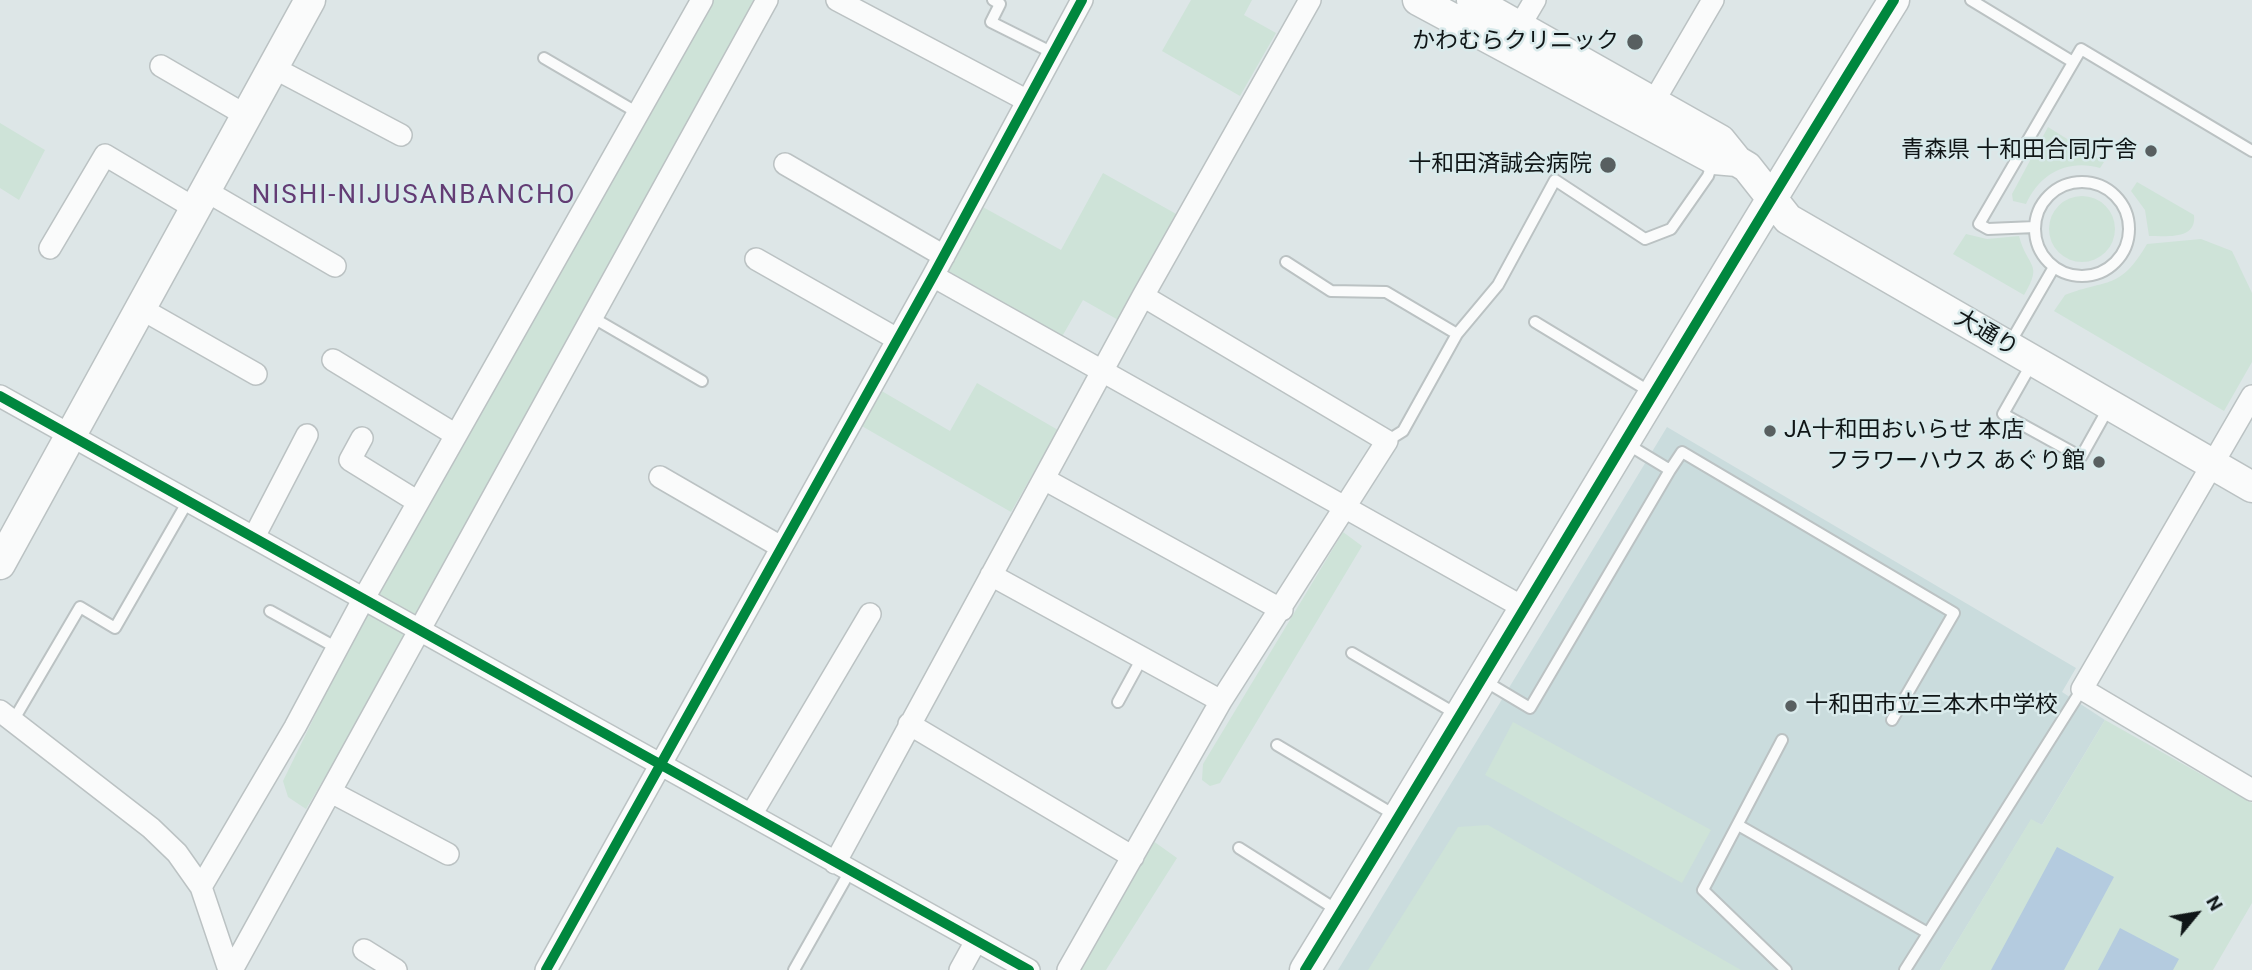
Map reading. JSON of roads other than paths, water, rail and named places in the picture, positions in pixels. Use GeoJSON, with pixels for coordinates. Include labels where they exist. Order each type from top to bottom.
{"type":"FeatureCollection","features":[{"type":"Feature","properties":{"kind":"street"},"geometry":{"type":"LineString","coordinates":[[0,564],[310,0]]}},
{"type":"Feature","properties":{"kind":"street"},"geometry":{"type":"LineString","coordinates":[[201,887],[295,727],[364,598],[702,0]]}},
{"type":"Feature","properties":{"kind":"street"},"geometry":{"type":"LineString","coordinates":[[231,970],[422,630],[590,316],[767,0]]}},
{"type":"Feature","properties":{"kind":"street"},"geometry":{"type":"LineString","coordinates":[[837,0],[1026,100]]}},
{"type":"Feature","properties":{"kind":"street"},"geometry":{"type":"LineString","coordinates":[[546,970],[933,276],[1082,0]]}},
{"type":"Feature","properties":{"kind":"street"},"geometry":{"type":"LineString","coordinates":[[842,867],[909,724],[1143,296],[1310,0]]}},
{"type":"Feature","properties":{"kind":"street","name":"大通り"},"geometry":{"type":"LineString","coordinates":[[1418,0],[1726,160],[1747,167],[1788,219],[2252,487]]}},
{"type":"Feature","properties":{"kind":"street","name":"大通り"},"geometry":{"type":"LineString","coordinates":[[1472,0],[1720,140],[1726,160]]}},
{"type":"Feature","properties":{"kind":"street"},"geometry":{"type":"LineString","coordinates":[[1519,27],[1535,0]]}},
{"type":"Feature","properties":{"kind":"street"},"geometry":{"type":"LineString","coordinates":[[1654,101],[1713,0]]}},
{"type":"Feature","properties":{"kind":"street"},"geometry":{"type":"LineString","coordinates":[[1305,970],[1526,609],[1771,197],[1894,0]]}},
{"type":"Feature","properties":{"kind":"street"},"geometry":{"type":"LineString","coordinates":[[161,66],[247,116]]}},
{"type":"Feature","properties":{"kind":"street"},"geometry":{"type":"LineString","coordinates":[[274,68],[401,135]]}},
{"type":"Feature","properties":{"kind":"street"},"geometry":{"type":"LineString","coordinates":[[50,248],[105,155],[335,266]]}},
{"type":"Feature","properties":{"kind":"street"},"geometry":{"type":"LineString","coordinates":[[785,164],[944,256]]}},
{"type":"Feature","properties":{"kind":"street"},"geometry":{"type":"LineString","coordinates":[[756,259],[897,340]]}},
{"type":"Feature","properties":{"kind":"street"},"geometry":{"type":"LineString","coordinates":[[933,276],[1526,609]]}},
{"type":"Feature","properties":{"kind":"street"},"geometry":{"type":"LineString","coordinates":[[1068,970],[1221,701],[1282,610],[1387,441],[1143,296]]}},
{"type":"Feature","properties":{"kind":"street"},"geometry":{"type":"LineString","coordinates":[[140,308],[256,374]]}},
{"type":"Feature","properties":{"kind":"street"},"geometry":{"type":"LineString","coordinates":[[333,360],[456,435]]}},
{"type":"Feature","properties":{"kind":"street"},"geometry":{"type":"LineString","coordinates":[[0,396],[1028,970]]}},
{"type":"Feature","properties":{"kind":"street"},"geometry":{"type":"LineString","coordinates":[[2252,396],[2082,689],[2252,790]]}},
{"type":"Feature","properties":{"kind":"street"},"geometry":{"type":"LineString","coordinates":[[254,537],[307,435]]}},
{"type":"Feature","properties":{"kind":"street"},"geometry":{"type":"LineString","coordinates":[[362,438],[350,460],[418,502]]}},
{"type":"Feature","properties":{"kind":"street"},"geometry":{"type":"LineString","coordinates":[[660,477],[781,547]]}},
{"type":"Feature","properties":{"kind":"street"},"geometry":{"type":"LineString","coordinates":[[1044,480],[1282,610]]}},
{"type":"Feature","properties":{"kind":"street"},"geometry":{"type":"LineString","coordinates":[[991,575],[1221,701]]}},
{"type":"Feature","properties":{"kind":"street"},"geometry":{"type":"LineString","coordinates":[[751,815],[870,614]]}},
{"type":"Feature","properties":{"kind":"street"},"geometry":{"type":"LineString","coordinates":[[6,716],[152,828],[177,853],[201,887],[231,970]]}},
{"type":"Feature","properties":{"kind":"street"},"geometry":{"type":"LineString","coordinates":[[909,724],[1133,857]]}},
{"type":"Feature","properties":{"kind":"street"},"geometry":{"type":"LineString","coordinates":[[331,792],[448,854]]}},
{"type":"Feature","properties":{"kind":"street"},"geometry":{"type":"LineString","coordinates":[[960,970],[976,941]]}},
{"type":"Feature","properties":{"kind":"street"},"geometry":{"type":"LineString","coordinates":[[364,950],[396,970]]}},
{"type":"Feature","properties":{"kind":"lane"},"geometry":{"type":"LineString","coordinates":[[993,0],[1000,4],[991,22],[1053,52]]}},
{"type":"Feature","properties":{"kind":"lane"},"geometry":{"type":"LineString","coordinates":[[1971,0],[2073,62]]}},
{"type":"Feature","properties":{"kind":"lane"},"geometry":{"type":"LineString","coordinates":[[2035,227],[1988,229],[1979,224],[2081,49],[2252,151]]}},
{"type":"Feature","properties":{"kind":"lane"},"geometry":{"type":"LineString","coordinates":[[544,58],[638,113]]}},
{"type":"Feature","properties":{"kind":"lane"},"geometry":{"type":"LineString","coordinates":[[1387,441],[1403,431],[1457,334],[1497,285],[1555,180],[1645,239],[1671,229],[1708,176],[1726,160]]}},
{"type":"Feature","properties":{"kind":"lane"},"geometry":{"type":"LineString","coordinates":[[2078,182],[2089,182],[2110,191],[2124,208],[2128,219],[2127,242],[2117,261],[2098,273],[2075,275],[2054,267],[2040,249],[2035,227],[2041,206],[2056,189],[2078,182]]}},
{"type":"Feature","properties":{"kind":"lane"},"geometry":{"type":"LineString","coordinates":[[1286,262],[1331,291],[1386,292],[1457,334]]}},
{"type":"Feature","properties":{"kind":"lane"},"geometry":{"type":"LineString","coordinates":[[2054,267],[2021,354],[2003,414],[2081,457],[2110,405]]}},
{"type":"Feature","properties":{"kind":"lane"},"geometry":{"type":"LineString","coordinates":[[590,316],[702,381]]}},
{"type":"Feature","properties":{"kind":"lane"},"geometry":{"type":"LineString","coordinates":[[1535,322],[1654,394]]}},
{"type":"Feature","properties":{"kind":"lane"},"geometry":{"type":"LineString","coordinates":[[1625,443],[1670,470]]}},
{"type":"Feature","properties":{"kind":"lane"},"geometry":{"type":"LineString","coordinates":[[1483,680],[1530,708],[1682,452],[1955,613],[1892,720]]}},
{"type":"Feature","properties":{"kind":"lane"},"geometry":{"type":"LineString","coordinates":[[6,716],[80,607],[114,628],[188,501]]}},
{"type":"Feature","properties":{"kind":"lane"},"geometry":{"type":"LineString","coordinates":[[270,611],[337,648]]}},
{"type":"Feature","properties":{"kind":"lane"},"geometry":{"type":"LineString","coordinates":[[1352,653],[1460,717]]}},
{"type":"Feature","properties":{"kind":"lane"},"geometry":{"type":"LineString","coordinates":[[1118,702],[1142,658]]}},
{"type":"Feature","properties":{"kind":"lane"},"geometry":{"type":"LineString","coordinates":[[1905,970],[2082,689]]}},
{"type":"Feature","properties":{"kind":"lane"},"geometry":{"type":"LineString","coordinates":[[1782,740],[1703,890],[1786,970]]}},
{"type":"Feature","properties":{"kind":"lane"},"geometry":{"type":"LineString","coordinates":[[1277,745],[1399,817]]}},
{"type":"Feature","properties":{"kind":"lane"},"geometry":{"type":"LineString","coordinates":[[1738,825],[1928,933]]}},
{"type":"Feature","properties":{"kind":"lane"},"geometry":{"type":"LineString","coordinates":[[1239,848],[1340,912]]}},
{"type":"Feature","properties":{"kind":"lane"},"geometry":{"type":"LineString","coordinates":[[794,970],[842,867]]}},
{"type":"Feature","properties":{"kind":"water"},"geometry":{"type":"Polygon","coordinates":[[[2057,847],[2114,877],[2064,970],[1991,970],[2057,847]]]}},
{"type":"Feature","properties":{"kind":"water"},"geometry":{"type":"Polygon","coordinates":[[[2120,928],[2179,959],[2173,970],[2098,970],[2120,928]]]}},
{"type":"Feature","properties":{"kind":"place","name":"かわむらクリニック"},"geometry":{"type":"Point","coordinates":[1635,42]}},
{"type":"Feature","properties":{"kind":"place","name":"青森県 十和田合同庁舎"},"geometry":{"type":"Point","coordinates":[2151,151]}},
{"type":"Feature","properties":{"kind":"place","name":"十和田済誠会病院"},"geometry":{"type":"Point","coordinates":[1608,165]}},
{"type":"Feature","properties":{"kind":"place","name":"JA十和田おいらせ 本店"},"geometry":{"type":"Point","coordinates":[1770,431]}},
{"type":"Feature","properties":{"kind":"place","name":"フラワーハウス あぐり館"},"geometry":{"type":"Point","coordinates":[2099,462]}},
{"type":"Feature","properties":{"kind":"place","name":"十和田市立三本木中学校"},"geometry":{"type":"Point","coordinates":[1791,706]}},
{"type":"Feature","properties":{"kind":"district","name":"NISHI-NIJUSANBANCHO"},"geometry":{"type":"Point","coordinates":[414,196]}}]}
